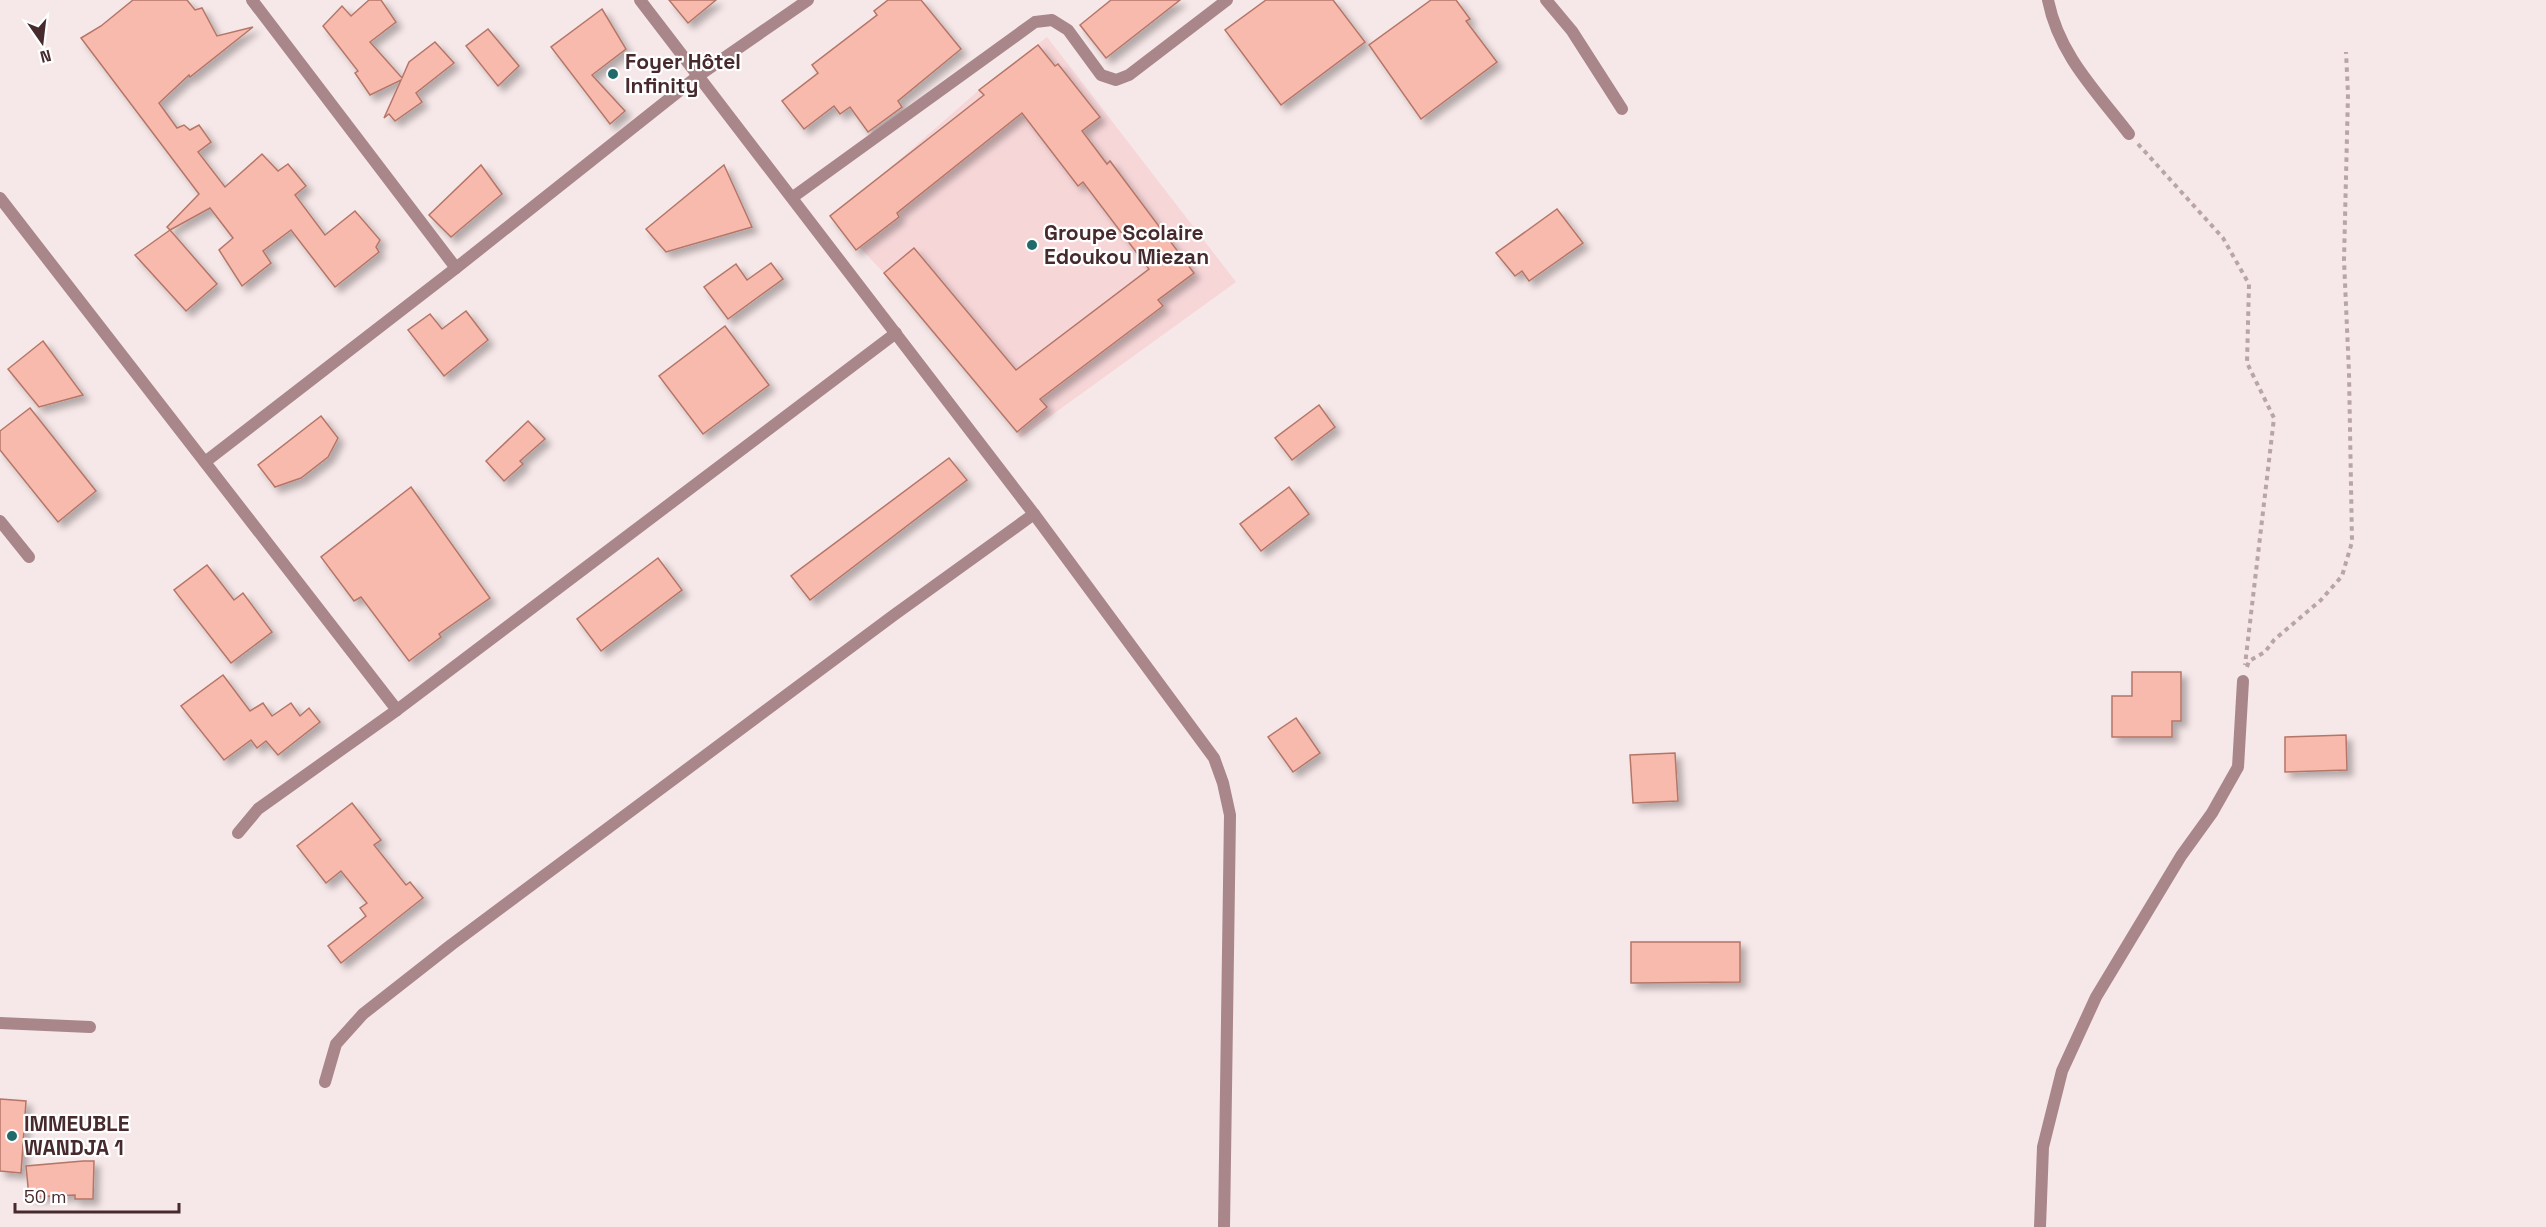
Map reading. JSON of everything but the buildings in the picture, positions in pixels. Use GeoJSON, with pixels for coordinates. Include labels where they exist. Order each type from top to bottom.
{"type":"FeatureCollection","features":[{"type":"Feature","properties":{"kind":"street"},"geometry":{"type":"LineString","coordinates":[[252,0],[456,268]]}},
{"type":"Feature","properties":{"kind":"street"},"geometry":{"type":"LineString","coordinates":[[640,0],[1034,514],[1214,758],[1223,783],[1230,815],[1224,1227]]}},
{"type":"Feature","properties":{"kind":"street"},"geometry":{"type":"LineString","coordinates":[[205,462],[456,268],[698,76],[808,0]]}},
{"type":"Feature","properties":{"kind":"street"},"geometry":{"type":"LineString","coordinates":[[793,197],[1035,22],[1052,20],[1068,30],[1101,75],[1116,80],[1130,75],[1227,0]]}},
{"type":"Feature","properties":{"kind":"street"},"geometry":{"type":"LineString","coordinates":[[1546,0],[1572,32],[1622,109]]}},
{"type":"Feature","properties":{"kind":"street"},"geometry":{"type":"LineString","coordinates":[[2048,0],[2053,24],[2065,51],[2129,134]]}},
{"type":"Feature","properties":{"kind":"street"},"geometry":{"type":"LineString","coordinates":[[0,198],[397,710]]}},
{"type":"Feature","properties":{"kind":"street"},"geometry":{"type":"LineString","coordinates":[[238,833],[258,809],[397,710],[896,333]]}},
{"type":"Feature","properties":{"kind":"street"},"geometry":{"type":"LineString","coordinates":[[324,1082],[336,1044],[363,1014],[451,945],[894,615],[1034,514]]}},
{"type":"Feature","properties":{"kind":"street"},"geometry":{"type":"LineString","coordinates":[[0,521],[29,557]]}},
{"type":"Feature","properties":{"kind":"street"},"geometry":{"type":"LineString","coordinates":[[2040,1227],[2043,1148],[2062,1071],[2096,998],[2181,856],[2212,813],[2238,767],[2243,681]]}},
{"type":"Feature","properties":{"kind":"street"},"geometry":{"type":"LineString","coordinates":[[0,1023],[90,1027]]}},
{"type":"Feature","properties":{"kind":"path"},"geometry":{"type":"LineString","coordinates":[[2243,681],[2249,661],[2265,652],[2274,640],[2321,600],[2342,576],[2352,543],[2349,373],[2344,260],[2348,94],[2346,52]]}},
{"type":"Feature","properties":{"kind":"path"},"geometry":{"type":"LineString","coordinates":[[2129,134],[2223,238],[2249,284],[2247,363],[2274,418],[2243,681]]}},
{"type":"Feature","properties":{"kind":"shaded area","name":"Groupe Scolaire Edoukou Miezan"},"geometry":{"type":"Polygon","coordinates":[[[1047,37],[1236,282],[1020,438],[884,273],[830,216],[873,183],[979,90],[1047,37]]]}},
{"type":"Feature","properties":{"kind":"place","name":"Foyer Hôtel Infinity"},"geometry":{"type":"Point","coordinates":[613,74]}},
{"type":"Feature","properties":{"kind":"place","name":"Groupe Scolaire Edoukou Miezan"},"geometry":{"type":"Point","coordinates":[1032,245]}},
{"type":"Feature","properties":{"kind":"place","name":"IMMEUBLE WANDJA 1"},"geometry":{"type":"Point","coordinates":[12,1136]}}]}
